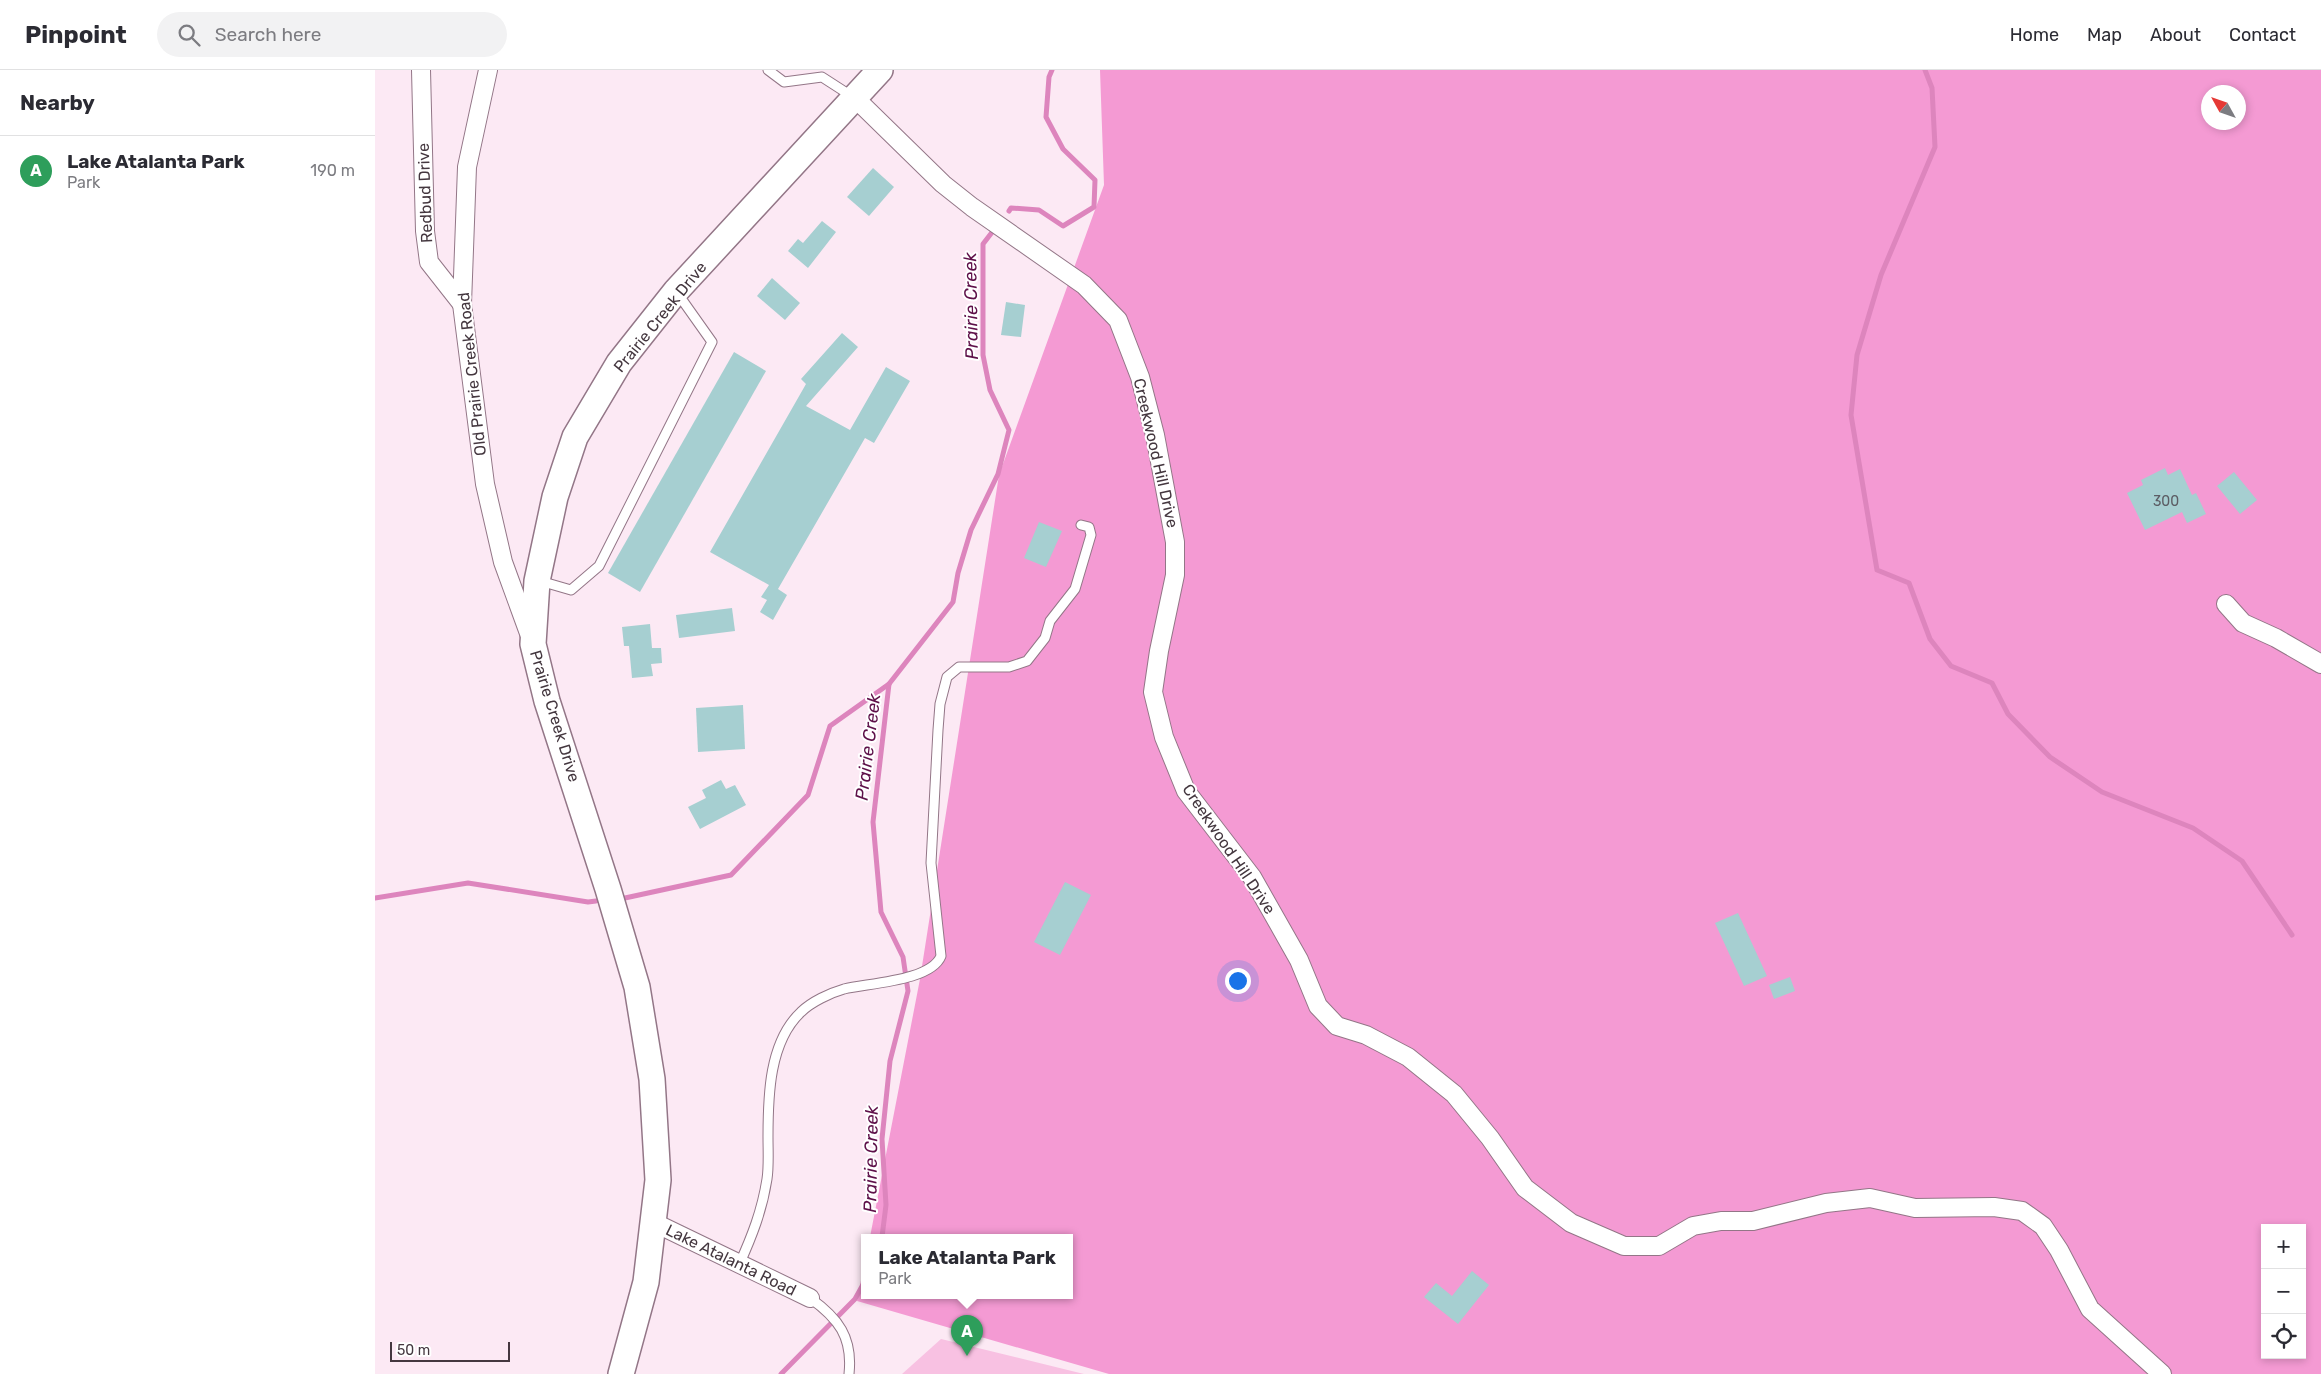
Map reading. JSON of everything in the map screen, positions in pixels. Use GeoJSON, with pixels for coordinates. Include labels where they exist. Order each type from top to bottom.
{"type":"FeatureCollection","features":[{"type":"Feature","properties":{"kind":"main road","name":"Prairie Creek Drive"},"geometry":{"type":"LineString","coordinates":[[621,1374],[646,1282],[658,1180],[652,1079],[637,987],[608,889],[547,701],[533,644],[537,580],[555,497],[575,437],[619,362],[676,292],[880,70]]}},
{"type":"Feature","properties":{"kind":"street","name":"Redbud Drive"},"geometry":{"type":"LineString","coordinates":[[421,70],[425,231],[429,262],[461,304]]}},
{"type":"Feature","properties":{"kind":"street","name":"Old Prairie Creek Road"},"geometry":{"type":"LineString","coordinates":[[488,70],[467,167],[461,304],[485,484],[503,562],[533,644]]}},
{"type":"Feature","properties":{"kind":"street","name":"Creekwood Hill Drive"},"geometry":{"type":"LineString","coordinates":[[855,98],[943,184],[1005,231],[1084,285],[1119,320],[1140,377],[1155,435],[1175,542],[1175,575],[1159,651],[1153,692],[1164,737],[1187,791],[1252,878],[1299,960],[1318,1006],[1337,1026],[1366,1035],[1408,1057],[1454,1094],[1490,1138],[1525,1188],[1571,1223],[1624,1246],[1659,1246],[1693,1226],[1721,1221],[1753,1221],[1826,1203],[1870,1198],[1915,1208],[1994,1207],[2022,1211],[2043,1226],[2059,1250],[2090,1309],[2162,1374]]}},
{"type":"Feature","properties":{"kind":"street"},"geometry":{"type":"LineString","coordinates":[[2226,604],[2243,623],[2276,638],[2321,664]]}},
{"type":"Feature","properties":{"kind":"street","name":"Lake Atalanta Road"},"geometry":{"type":"LineString","coordinates":[[653,1222],[810,1298]]}},
{"type":"Feature","properties":{"kind":"lane"},"geometry":{"type":"LineString","coordinates":[[768,70],[784,82],[822,77],[855,98]]}},
{"type":"Feature","properties":{"kind":"lane"},"geometry":{"type":"LineString","coordinates":[[537,580],[571,590],[599,566],[712,342],[676,292]]}},
{"type":"Feature","properties":{"kind":"lane"},"geometry":{"type":"LineString","coordinates":[[739,1265],[759,1218],[767,1177],[768,1117],[773,1073],[787,1027],[802,1010],[821,999],[843,989],[917,974],[938,964],[941,956],[931,863],[940,704],[947,677],[959,667],[1009,667],[1027,661],[1031,657],[1045,638],[1050,621],[1075,589],[1091,535],[1089,527],[1081,525]]}},
{"type":"Feature","properties":{"kind":"lane"},"geometry":{"type":"LineString","coordinates":[[810,1298],[830,1313],[841,1328],[847,1341],[849,1374]]}},
{"type":"Feature","properties":{"kind":"shaded area"},"geometry":{"type":"Polygon","coordinates":[[[1100,70],[2321,70],[2321,1374],[1109,1374],[857,1301],[861,1280],[861,1299],[1073,1299],[1073,1234],[871,1234],[920,979],[999,475],[1104,185],[1100,70]]]}},
{"type":"Feature","properties":{"kind":"shaded area"},"geometry":{"type":"Polygon","coordinates":[[[941,1339],[1084,1374],[902,1374],[941,1339]]]}},
{"type":"Feature","properties":{"kind":"building"},"geometry":{"type":"Polygon","coordinates":[[[873,168],[894,187],[869,216],[847,197],[873,168]]]}},
{"type":"Feature","properties":{"kind":"building"},"geometry":{"type":"Polygon","coordinates":[[[822,221],[836,232],[808,268],[788,251],[798,239],[803,243],[822,221]]]}},
{"type":"Feature","properties":{"kind":"building"},"geometry":{"type":"Polygon","coordinates":[[[772,278],[800,303],[785,320],[757,296],[772,278]]]}},
{"type":"Feature","properties":{"kind":"building"},"geometry":{"type":"Polygon","coordinates":[[[1006,302],[1025,305],[1021,337],[1001,335],[1006,302]]]}},
{"type":"Feature","properties":{"kind":"building"},"geometry":{"type":"Polygon","coordinates":[[[842,333],[858,347],[806,406],[850,430],[886,367],[910,381],[874,443],[865,438],[778,589],[787,595],[773,620],[760,612],[767,600],[761,597],[769,585],[710,552],[806,384],[801,379],[842,333]]]}},
{"type":"Feature","properties":{"kind":"building"},"geometry":{"type":"Polygon","coordinates":[[[734,352],[766,371],[640,592],[608,573],[734,352]]]}},
{"type":"Feature","properties":{"kind":"building"},"geometry":{"type":"Polygon","coordinates":[[[2165,468],[2168,475],[2180,469],[2192,495],[2196,493],[2206,514],[2187,523],[2182,512],[2145,530],[2127,493],[2143,485],[2141,480],[2165,468]]]}},
{"type":"Feature","properties":{"kind":"building"},"geometry":{"type":"Polygon","coordinates":[[[2234,472],[2257,500],[2240,514],[2217,486],[2234,472]]]}},
{"type":"Feature","properties":{"kind":"building"},"geometry":{"type":"Polygon","coordinates":[[[1039,522],[1062,531],[1046,567],[1024,558],[1039,522]]]}},
{"type":"Feature","properties":{"kind":"building"},"geometry":{"type":"Polygon","coordinates":[[[732,608],[735,631],[679,638],[676,615],[732,608]]]}},
{"type":"Feature","properties":{"kind":"building"},"geometry":{"type":"Polygon","coordinates":[[[650,624],[652,648],[661,648],[662,663],[651,664],[653,676],[632,678],[629,646],[624,646],[622,627],[650,624]]]}},
{"type":"Feature","properties":{"kind":"building"},"geometry":{"type":"Polygon","coordinates":[[[743,705],[745,749],[698,752],[696,708],[743,705]]]}},
{"type":"Feature","properties":{"kind":"building"},"geometry":{"type":"Polygon","coordinates":[[[721,780],[726,789],[735,785],[746,805],[700,829],[688,807],[706,798],[702,790],[721,780]]]}},
{"type":"Feature","properties":{"kind":"building"},"geometry":{"type":"Polygon","coordinates":[[[1065,882],[1091,895],[1060,955],[1034,942],[1065,882]]]}},
{"type":"Feature","properties":{"kind":"building"},"geometry":{"type":"Polygon","coordinates":[[[1738,913],[1767,976],[1744,986],[1715,923],[1738,913]]]}},
{"type":"Feature","properties":{"kind":"building"},"geometry":{"type":"Polygon","coordinates":[[[1790,977],[1795,991],[1774,999],[1769,985],[1790,977]]]}},
{"type":"Feature","properties":{"kind":"building"},"geometry":{"type":"Polygon","coordinates":[[[1472,1271],[1489,1285],[1458,1324],[1424,1297],[1436,1283],[1452,1296],[1472,1271]]]}},
{"type":"Feature","properties":{"kind":"waterway","name":"Prairie Creek"},"geometry":{"type":"LineString","coordinates":[[1009,211],[1011,208],[1039,210],[1063,226],[1094,207],[1095,180],[1063,149],[1046,117],[1049,77],[1052,70]]}},
{"type":"Feature","properties":{"kind":"waterway"},"geometry":{"type":"LineString","coordinates":[[1925,70],[1932,88],[1935,147],[1881,275],[1857,355],[1851,415],[1877,570],[1909,583],[1930,639],[1951,666],[1992,683],[2008,714],[2050,757],[2102,792],[2193,828],[2242,861],[2292,935]]}},
{"type":"Feature","properties":{"kind":"waterway","name":"Prairie Creek"},"geometry":{"type":"LineString","coordinates":[[882,1234],[886,1205],[882,1139],[890,1061],[908,991],[903,957],[881,912],[873,822],[889,684],[953,602],[958,573],[971,530],[998,474],[1009,430],[990,390],[983,355],[983,244],[993,231]]}},
{"type":"Feature","properties":{"kind":"waterway"},"geometry":{"type":"LineString","coordinates":[[625,898],[731,875],[808,795],[830,726],[889,684]]}},
{"type":"Feature","properties":{"kind":"waterway"},"geometry":{"type":"LineString","coordinates":[[375,898],[468,883],[588,902],[596,901]]}},
{"type":"Feature","properties":{"kind":"waterway","name":"Prairie Creek"},"geometry":{"type":"LineString","coordinates":[[781,1374],[855,1299],[861,1288]]}},
{"type":"Feature","properties":{"kind":"place","name":"Lake Atalanta Park"},"geometry":{"type":"Point","coordinates":[967,1356]}}]}
